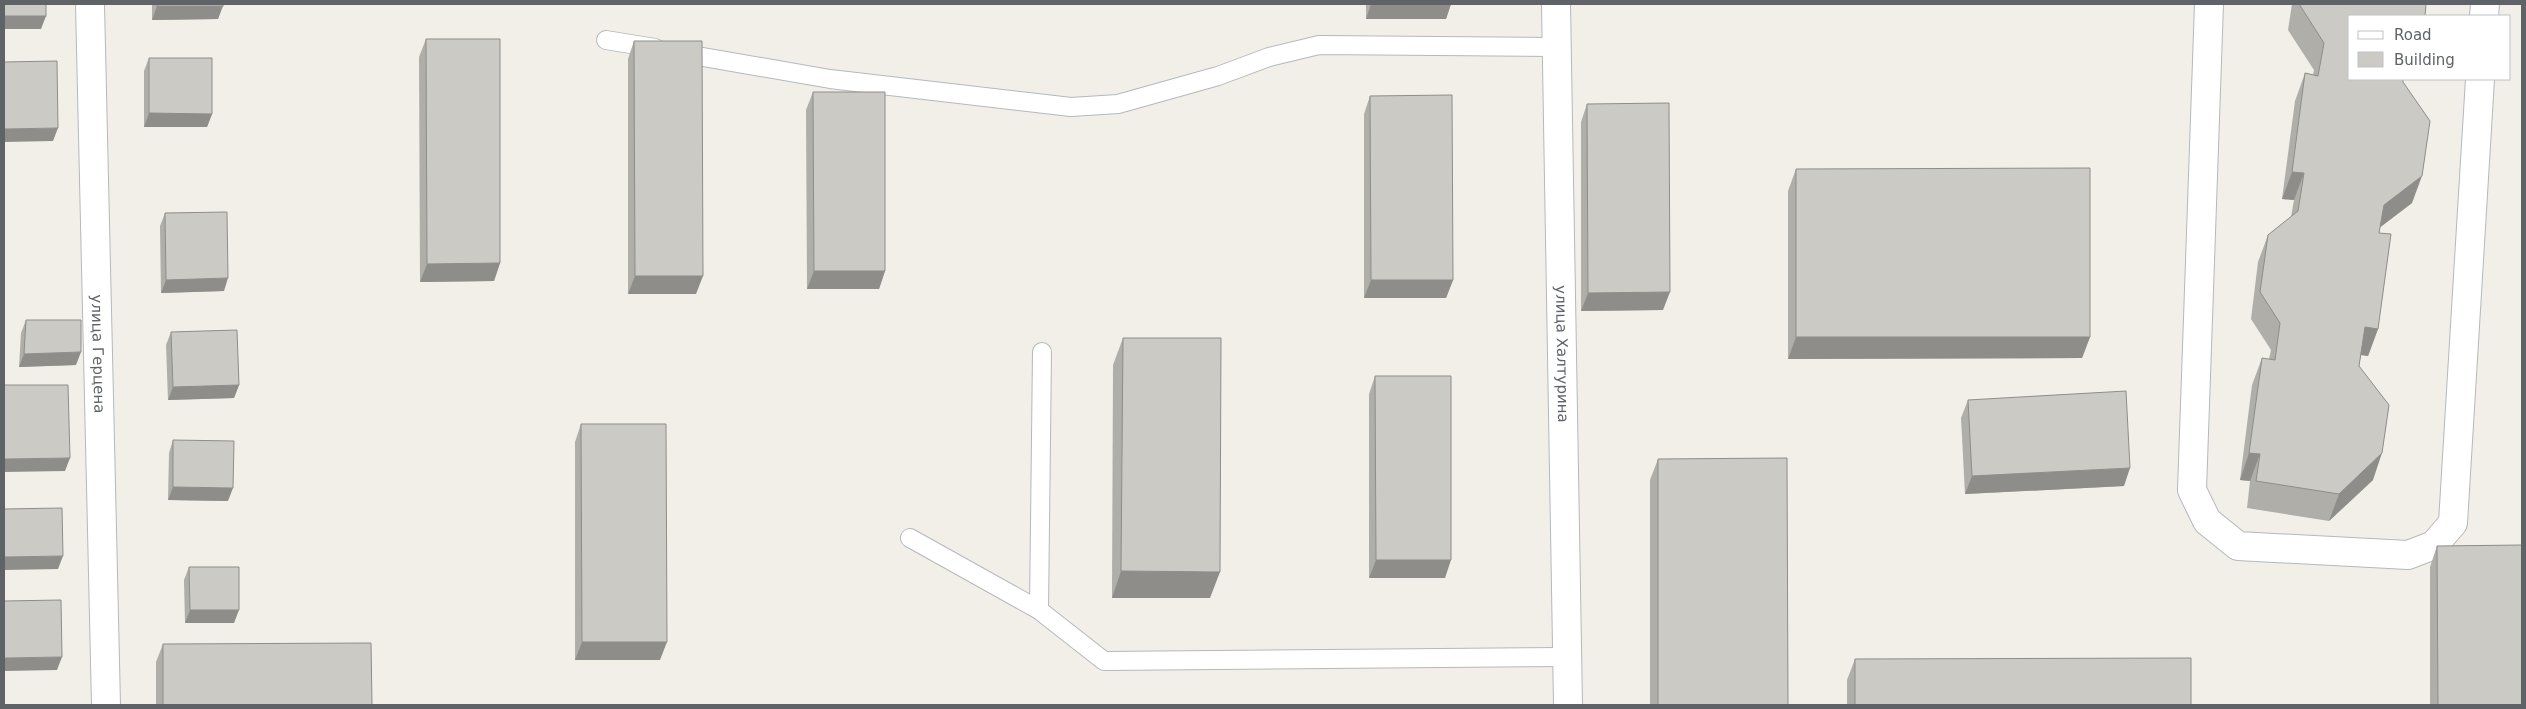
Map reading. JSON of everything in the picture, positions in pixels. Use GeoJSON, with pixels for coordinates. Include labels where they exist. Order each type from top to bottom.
{"type":"FeatureCollection","features":[{"type":"Feature","properties":{"kind":"street","name":"улица Герцена"},"geometry":{"type":"LineString","coordinates":[[90,4],[106,705]]}},
{"type":"Feature","properties":{"kind":"street","name":"улица Халтурина"},"geometry":{"type":"LineString","coordinates":[[1556,4],[1568,705]]}},
{"type":"Feature","properties":{"kind":"street"},"geometry":{"type":"LineString","coordinates":[[2209,4],[2192,490],[2207,521],[2238,546],[2408,555],[2434,545],[2453,523],[2480,80]]}},
{"type":"Feature","properties":{"kind":"lane"},"geometry":{"type":"LineString","coordinates":[[606,40],[830,79],[1071,107],[1118,104],[1218,76],[1270,56],[1319,45],[1557,47]]}},
{"type":"Feature","properties":{"kind":"lane"},"geometry":{"type":"LineString","coordinates":[[1039,610],[1042,352]]}},
{"type":"Feature","properties":{"kind":"lane"},"geometry":{"type":"LineString","coordinates":[[910,538],[1039,610],[1104,661],[1568,657]]}},
{"type":"Feature","properties":{"kind":"building"},"geometry":{"type":"Polygon","coordinates":[[[4,4],[46,4],[46,16],[4,16],[4,4]]]}},
{"type":"Feature","properties":{"kind":"building"},"geometry":{"type":"Polygon","coordinates":[[[157,4],[223,4],[223,6],[157,6],[157,4]]]}},
{"type":"Feature","properties":{"kind":"building"},"geometry":{"type":"Polygon","coordinates":[[[2299,4],[2426,4],[2425,15],[2348,15],[2348,80],[2403,80],[2430,121],[2422,176],[2384,205],[2379,233],[2391,234],[2378,329],[2365,327],[2359,366],[2389,405],[2382,453],[2339,494],[2256,481],[2260,454],[2249,453],[2262,358],[2275,360],[2280,323],[2260,292],[2268,235],[2298,211],[2304,173],[2292,172],[2305,73],[2318,76],[2324,43],[2299,4]]]}},
{"type":"Feature","properties":{"kind":"building"},"geometry":{"type":"Polygon","coordinates":[[[426,39],[500,39],[500,263],[427,264],[426,39]]]}},
{"type":"Feature","properties":{"kind":"building"},"geometry":{"type":"Polygon","coordinates":[[[634,41],[702,41],[703,276],[635,276],[634,41]]]}},
{"type":"Feature","properties":{"kind":"building"},"geometry":{"type":"Polygon","coordinates":[[[149,58],[212,58],[212,114],[149,113],[149,58]]]}},
{"type":"Feature","properties":{"kind":"building"},"geometry":{"type":"Polygon","coordinates":[[[57,61],[58,128],[4,129],[4,62],[57,61]]]}},
{"type":"Feature","properties":{"kind":"building"},"geometry":{"type":"Polygon","coordinates":[[[813,92],[885,92],[885,271],[814,271],[813,92]]]}},
{"type":"Feature","properties":{"kind":"building"},"geometry":{"type":"Polygon","coordinates":[[[1452,95],[1453,280],[1371,280],[1370,96],[1452,95]]]}},
{"type":"Feature","properties":{"kind":"building"},"geometry":{"type":"Polygon","coordinates":[[[1669,103],[1670,292],[1588,293],[1587,104],[1669,103]]]}},
{"type":"Feature","properties":{"kind":"building"},"geometry":{"type":"Polygon","coordinates":[[[2090,168],[2090,337],[1796,337],[1796,169],[2090,168]]]}},
{"type":"Feature","properties":{"kind":"building"},"geometry":{"type":"Polygon","coordinates":[[[227,212],[228,278],[166,280],[165,213],[227,212]]]}},
{"type":"Feature","properties":{"kind":"building"},"geometry":{"type":"Polygon","coordinates":[[[26,320],[81,320],[81,352],[24,354],[26,320]]]}},
{"type":"Feature","properties":{"kind":"building"},"geometry":{"type":"Polygon","coordinates":[[[237,330],[239,385],[173,387],[171,332],[237,330]]]}},
{"type":"Feature","properties":{"kind":"building"},"geometry":{"type":"Polygon","coordinates":[[[1123,338],[1221,338],[1220,572],[1121,571],[1123,338]]]}},
{"type":"Feature","properties":{"kind":"building"},"geometry":{"type":"Polygon","coordinates":[[[1375,376],[1451,376],[1451,560],[1376,560],[1375,376]]]}},
{"type":"Feature","properties":{"kind":"building"},"geometry":{"type":"Polygon","coordinates":[[[4,385],[68,385],[70,458],[4,459],[4,385]]]}},
{"type":"Feature","properties":{"kind":"building"},"geometry":{"type":"Polygon","coordinates":[[[2126,391],[2130,468],[1972,476],[1968,400],[2126,391]]]}},
{"type":"Feature","properties":{"kind":"building"},"geometry":{"type":"Polygon","coordinates":[[[581,424],[666,424],[667,642],[582,642],[581,424]]]}},
{"type":"Feature","properties":{"kind":"building"},"geometry":{"type":"Polygon","coordinates":[[[173,440],[234,441],[233,488],[173,487],[173,440]]]}},
{"type":"Feature","properties":{"kind":"building"},"geometry":{"type":"Polygon","coordinates":[[[1787,458],[1788,705],[1658,705],[1658,459],[1787,458]]]}},
{"type":"Feature","properties":{"kind":"building"},"geometry":{"type":"Polygon","coordinates":[[[62,508],[63,556],[4,557],[4,509],[62,508]]]}},
{"type":"Feature","properties":{"kind":"building"},"geometry":{"type":"Polygon","coordinates":[[[2522,545],[2522,705],[2438,705],[2437,546],[2522,545]]]}},
{"type":"Feature","properties":{"kind":"building"},"geometry":{"type":"Polygon","coordinates":[[[189,567],[239,567],[239,610],[190,610],[189,567]]]}},
{"type":"Feature","properties":{"kind":"building"},"geometry":{"type":"Polygon","coordinates":[[[61,600],[62,657],[4,658],[4,601],[61,600]]]}},
{"type":"Feature","properties":{"kind":"building"},"geometry":{"type":"Polygon","coordinates":[[[371,643],[372,705],[163,705],[163,644],[371,643]]]}},
{"type":"Feature","properties":{"kind":"building"},"geometry":{"type":"Polygon","coordinates":[[[2191,658],[2191,705],[1855,705],[1855,659],[2191,658]]]}}]}
